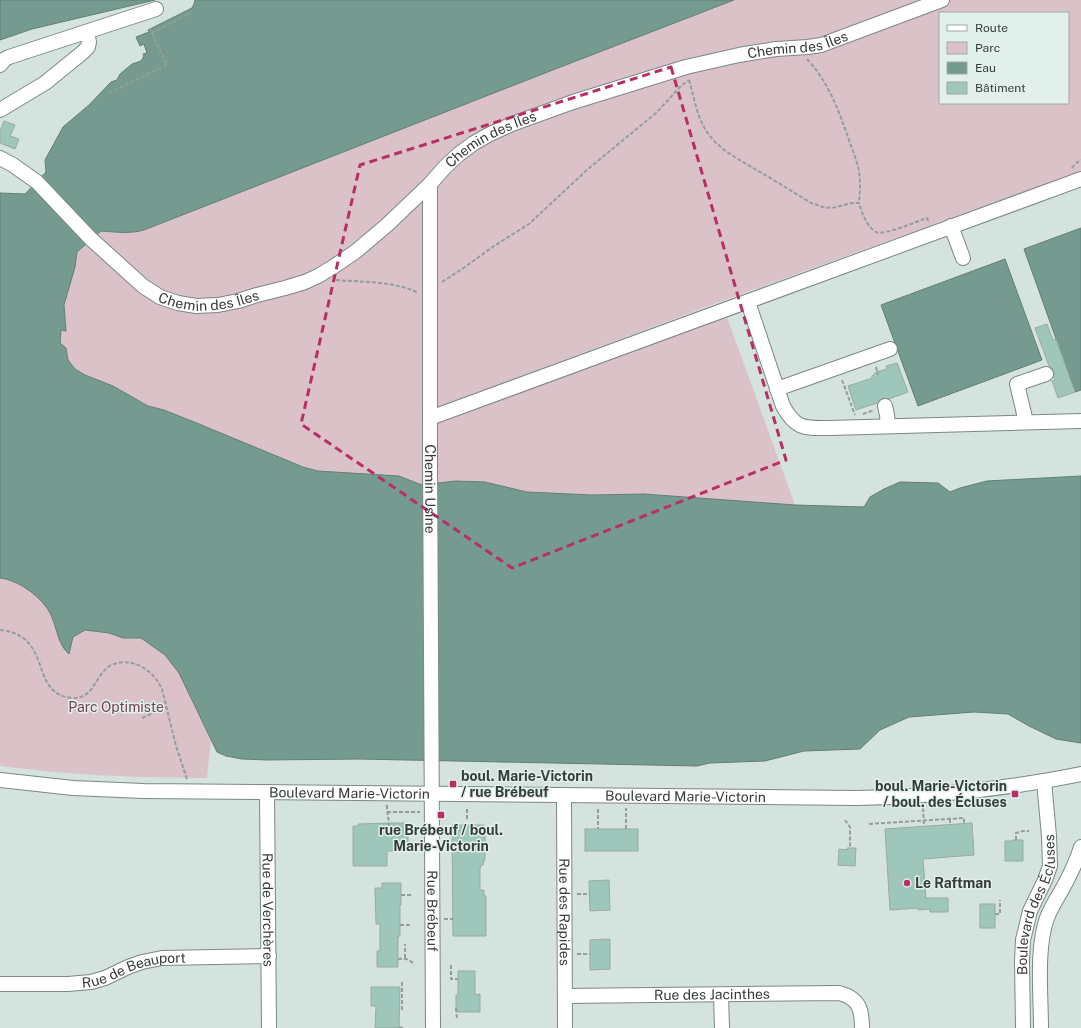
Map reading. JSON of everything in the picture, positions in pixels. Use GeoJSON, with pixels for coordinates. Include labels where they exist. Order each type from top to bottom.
{"type":"FeatureCollection","features":[{"type":"Feature","properties":{"kind":"street","name":"Chemin des Îles"},"geometry":{"type":"LineString","coordinates":[[0,158],[13,165],[37,182],[91,239],[143,286],[160,297],[178,304],[196,306],[218,305],[238,301],[305,282],[333,267],[355,252],[387,225],[459,154],[488,135],[512,124],[574,102],[686,67],[739,55],[776,49],[821,45],[942,0]]}},
{"type":"Feature","properties":{"kind":"street"},"geometry":{"type":"LineString","coordinates":[[0,65],[9,57],[156,9]]}},
{"type":"Feature","properties":{"kind":"street"},"geometry":{"type":"LineString","coordinates":[[0,110],[45,83],[82,53],[88,47],[89,42],[87,32]]}},
{"type":"Feature","properties":{"kind":"street"},"geometry":{"type":"LineString","coordinates":[[430,418],[951,226],[1081,180]]}},
{"type":"Feature","properties":{"kind":"street","name":"Chemin Usine"},"geometry":{"type":"LineString","coordinates":[[430,184],[432,794]]}},
{"type":"Feature","properties":{"kind":"street"},"geometry":{"type":"LineString","coordinates":[[951,226],[963,258]]}},
{"type":"Feature","properties":{"kind":"street"},"geometry":{"type":"LineString","coordinates":[[748,302],[782,406],[789,417],[794,422],[802,426],[813,428],[1026,422],[1078,419]]}},
{"type":"Feature","properties":{"kind":"street"},"geometry":{"type":"LineString","coordinates":[[777,389],[890,350]]}},
{"type":"Feature","properties":{"kind":"street"},"geometry":{"type":"LineString","coordinates":[[1026,422],[1017,384],[1046,374]]}},
{"type":"Feature","properties":{"kind":"street"},"geometry":{"type":"LineString","coordinates":[[885,406],[888,426]]}},
{"type":"Feature","properties":{"kind":"street","name":"Boulevard Marie-Victorin"},"geometry":{"type":"LineString","coordinates":[[0,780],[96,789],[564,796],[845,798],[919,796],[982,790],[1081,774]]}},
{"type":"Feature","properties":{"kind":"street","name":"Boulevard des Écluses"},"geometry":{"type":"LineString","coordinates":[[1023,1028],[1022,940],[1030,911],[1050,866],[1044,781]]}},
{"type":"Feature","properties":{"kind":"street","name":"Rue de Verchères"},"geometry":{"type":"LineString","coordinates":[[267,792],[269,1028]]}},
{"type":"Feature","properties":{"kind":"street","name":"Rue Brébeuf"},"geometry":{"type":"LineString","coordinates":[[432,794],[433,1028]]}},
{"type":"Feature","properties":{"kind":"street","name":"Rue des Rapides"},"geometry":{"type":"LineString","coordinates":[[564,796],[565,1028]]}},
{"type":"Feature","properties":{"kind":"street","name":"Boulevard des Écluses"},"geometry":{"type":"LineString","coordinates":[[1041,1028],[1040,956],[1043,931],[1051,908],[1071,871],[1081,847]]}},
{"type":"Feature","properties":{"kind":"street","name":"Rue de Beauport"},"geometry":{"type":"LineString","coordinates":[[0,984],[83,984],[105,978],[142,962],[162,958],[269,956]]}},
{"type":"Feature","properties":{"kind":"street","name":"Rue des Jacinthes"},"geometry":{"type":"LineString","coordinates":[[565,996],[838,993],[846,995],[856,1002],[861,1011],[862,1028]]}},
{"type":"Feature","properties":{"kind":"street"},"geometry":{"type":"LineString","coordinates":[[721,995],[722,1028]]}},
{"type":"Feature","properties":{"kind":"path"},"geometry":{"type":"LineString","coordinates":[[152,33],[190,13]]}},
{"type":"Feature","properties":{"kind":"path"},"geometry":{"type":"LineString","coordinates":[[109,93],[167,65],[150,29]]}},
{"type":"Feature","properties":{"kind":"path"},"geometry":{"type":"LineString","coordinates":[[791,48],[803,55],[815,67],[827,86],[842,120],[858,167],[861,188],[859,203],[870,226],[876,232],[881,234],[927,218],[933,233]]}},
{"type":"Feature","properties":{"kind":"path"},"geometry":{"type":"LineString","coordinates":[[335,280],[400,286],[430,297],[443,281],[529,224],[588,169],[656,113],[681,86],[689,80],[696,108],[707,132],[716,143],[811,203],[832,208],[859,203]]}},
{"type":"Feature","properties":{"kind":"path"},"geometry":{"type":"LineString","coordinates":[[874,363],[878,375]]}},
{"type":"Feature","properties":{"kind":"path"},"geometry":{"type":"LineString","coordinates":[[841,378],[855,417]]}},
{"type":"Feature","properties":{"kind":"path"},"geometry":{"type":"LineString","coordinates":[[863,414],[885,406]]}},
{"type":"Feature","properties":{"kind":"path"},"geometry":{"type":"LineString","coordinates":[[0,630],[18,634],[33,647],[47,683],[51,689],[62,696],[76,698],[87,694],[108,667],[113,664],[126,662],[133,663],[141,666],[153,675],[162,688],[176,746],[188,780]]}},
{"type":"Feature","properties":{"kind":"path"},"geometry":{"type":"LineString","coordinates":[[142,718],[166,707]]}},
{"type":"Feature","properties":{"kind":"path"},"geometry":{"type":"LineString","coordinates":[[387,802],[389,827]]}},
{"type":"Feature","properties":{"kind":"path"},"geometry":{"type":"LineString","coordinates":[[467,803],[467,820]]}},
{"type":"Feature","properties":{"kind":"path"},"geometry":{"type":"LineString","coordinates":[[598,804],[598,829]]}},
{"type":"Feature","properties":{"kind":"path"},"geometry":{"type":"LineString","coordinates":[[626,804],[626,829]]}},
{"type":"Feature","properties":{"kind":"path"},"geometry":{"type":"LineString","coordinates":[[922,804],[924,826]]}},
{"type":"Feature","properties":{"kind":"path"},"geometry":{"type":"LineString","coordinates":[[387,812],[421,812]]}},
{"type":"Feature","properties":{"kind":"path"},"geometry":{"type":"LineString","coordinates":[[869,824],[964,818],[964,823]]}},
{"type":"Feature","properties":{"kind":"path"},"geometry":{"type":"LineString","coordinates":[[950,819],[950,824]]}},
{"type":"Feature","properties":{"kind":"path"},"geometry":{"type":"LineString","coordinates":[[845,820],[850,827],[850,848]]}},
{"type":"Feature","properties":{"kind":"path"},"geometry":{"type":"LineString","coordinates":[[1016,840],[1016,833],[1029,831]]}},
{"type":"Feature","properties":{"kind":"path"},"geometry":{"type":"LineString","coordinates":[[401,895],[411,895]]}},
{"type":"Feature","properties":{"kind":"path"},"geometry":{"type":"LineString","coordinates":[[995,914],[1000,914],[1000,900]]}},
{"type":"Feature","properties":{"kind":"path"},"geometry":{"type":"LineString","coordinates":[[400,925],[410,925]]}},
{"type":"Feature","properties":{"kind":"path"},"geometry":{"type":"LineString","coordinates":[[405,944],[405,958]]}},
{"type":"Feature","properties":{"kind":"path"},"geometry":{"type":"LineString","coordinates":[[398,959],[405,958],[413,963]]}},
{"type":"Feature","properties":{"kind":"path"},"geometry":{"type":"LineString","coordinates":[[450,965],[451,979],[458,979]]}},
{"type":"Feature","properties":{"kind":"path"},"geometry":{"type":"LineString","coordinates":[[402,981],[402,1010]]}},
{"type":"Feature","properties":{"kind":"path"},"geometry":{"type":"LineString","coordinates":[[456,1008],[457,1019]]}},
{"type":"Feature","properties":{"kind":"path"},"geometry":{"type":"LineString","coordinates":[[399,1027],[404,1028]]}},
{"type":"Feature","properties":{"kind":"highlighted area"},"geometry":{"type":"Polygon","coordinates":[[[671,67],[786,460],[512,568],[301,424],[360,165],[671,67]]]}},
{"type":"Feature","properties":{"kind":"green space"},"geometry":{"type":"Polygon","coordinates":[[[734,0],[1081,0],[1081,171],[722,301],[462,398],[467,412],[727,317],[795,505],[644,494],[592,495],[527,492],[484,482],[455,481],[422,485],[399,476],[318,471],[290,462],[164,410],[148,406],[113,386],[85,375],[75,369],[68,360],[66,348],[60,343],[61,330],[66,330],[64,306],[75,267],[77,252],[102,231],[126,232],[218,201],[734,0]]]}},
{"type":"Feature","properties":{"kind":"green space","name":"Parc Optimiste"},"geometry":{"type":"Polygon","coordinates":[[[0,578],[7,579],[22,586],[42,602],[51,615],[62,646],[69,654],[73,637],[85,630],[109,633],[123,638],[141,638],[165,655],[179,673],[211,739],[207,778],[52,772],[0,766],[0,578]]]}},
{"type":"Feature","properties":{"kind":"water"},"geometry":{"type":"Polygon","coordinates":[[[0,0],[155,0],[32,29],[0,40],[0,0]]]}},
{"type":"Feature","properties":{"kind":"water"},"geometry":{"type":"Polygon","coordinates":[[[195,0],[734,0],[144,230],[128,232],[101,231],[77,252],[75,267],[64,305],[66,331],[61,330],[60,343],[66,348],[68,360],[75,369],[85,375],[113,386],[148,406],[164,410],[303,467],[318,471],[399,476],[422,485],[455,481],[485,482],[527,492],[592,495],[644,494],[795,505],[864,507],[870,497],[900,482],[938,483],[950,492],[987,481],[1081,476],[1081,743],[1056,739],[1008,714],[974,712],[909,717],[880,730],[860,749],[804,751],[765,761],[710,763],[697,766],[359,759],[242,759],[226,756],[217,752],[179,673],[165,655],[141,638],[123,638],[109,633],[85,630],[73,637],[69,654],[62,646],[51,615],[42,602],[30,591],[15,582],[0,578],[0,193],[25,194],[46,172],[45,160],[63,127],[89,105],[111,82],[117,80],[120,74],[132,64],[141,61],[144,56],[143,54],[147,53],[144,44],[140,46],[136,37],[149,32],[148,30],[192,8],[195,0]]]}},
{"type":"Feature","properties":{"kind":"water"},"geometry":{"type":"Polygon","coordinates":[[[1081,228],[1081,390],[1075,392],[1024,249],[1081,228]]]}},
{"type":"Feature","properties":{"kind":"water"},"geometry":{"type":"Polygon","coordinates":[[[1005,259],[1042,360],[918,406],[881,305],[1005,259]]]}},
{"type":"Feature","properties":{"kind":"building"},"geometry":{"type":"Polygon","coordinates":[[[4,121],[15,125],[10,136],[19,139],[15,149],[0,143],[0,131],[4,121]]]}},
{"type":"Feature","properties":{"kind":"building"},"geometry":{"type":"Polygon","coordinates":[[[1047,324],[1053,340],[1056,339],[1075,392],[1058,398],[1052,381],[1055,380],[1054,372],[1049,366],[1035,328],[1047,324]]]}},
{"type":"Feature","properties":{"kind":"building"},"geometry":{"type":"Polygon","coordinates":[[[897,363],[908,392],[889,399],[883,398],[877,403],[856,410],[848,386],[872,378],[876,372],[887,369],[886,366],[897,363]]]}},
{"type":"Feature","properties":{"kind":"building"},"geometry":{"type":"Polygon","coordinates":[[[406,823],[406,830],[408,830],[408,845],[406,845],[406,851],[387,851],[387,866],[353,866],[353,826],[358,826],[358,824],[406,823]]]}},
{"type":"Feature","properties":{"kind":"building","name":"Le Raftman"},"geometry":{"type":"Polygon","coordinates":[[[972,823],[974,855],[923,859],[926,898],[948,898],[948,912],[930,912],[930,909],[918,910],[918,908],[890,910],[885,829],[972,823]]]}},
{"type":"Feature","properties":{"kind":"building"},"geometry":{"type":"Polygon","coordinates":[[[452,825],[484,825],[485,860],[480,869],[480,890],[484,890],[484,896],[486,896],[486,936],[453,936],[452,825]]]}},
{"type":"Feature","properties":{"kind":"building"},"geometry":{"type":"Polygon","coordinates":[[[585,829],[638,829],[638,851],[585,851],[585,829]]]}},
{"type":"Feature","properties":{"kind":"building"},"geometry":{"type":"Polygon","coordinates":[[[1023,840],[1023,861],[1005,861],[1005,841],[1023,840]]]}},
{"type":"Feature","properties":{"kind":"building"},"geometry":{"type":"Polygon","coordinates":[[[847,848],[856,848],[855,866],[838,865],[839,849],[847,850],[847,848]]]}},
{"type":"Feature","properties":{"kind":"building"},"geometry":{"type":"Polygon","coordinates":[[[609,880],[610,910],[590,911],[589,881],[609,880]]]}},
{"type":"Feature","properties":{"kind":"building"},"geometry":{"type":"Polygon","coordinates":[[[382,883],[401,883],[398,967],[377,967],[377,951],[380,951],[380,924],[376,924],[375,888],[382,888],[382,883]]]}},
{"type":"Feature","properties":{"kind":"building"},"geometry":{"type":"Polygon","coordinates":[[[980,904],[995,904],[995,928],[980,928],[980,904]]]}},
{"type":"Feature","properties":{"kind":"building"},"geometry":{"type":"Polygon","coordinates":[[[610,939],[610,969],[590,970],[590,940],[610,939]]]}},
{"type":"Feature","properties":{"kind":"building"},"geometry":{"type":"Polygon","coordinates":[[[458,971],[475,971],[475,995],[480,994],[480,1012],[456,1012],[458,971]]]}},
{"type":"Feature","properties":{"kind":"building"},"geometry":{"type":"Polygon","coordinates":[[[371,987],[400,987],[399,1028],[375,1028],[376,1006],[371,1006],[371,987]]]}},
{"type":"Feature","properties":{"kind":"place","name":"boul. Marie-Victorin / rue Brébeuf"},"geometry":{"type":"Point","coordinates":[453,784]}},
{"type":"Feature","properties":{"kind":"place","name":"boul. Marie-Victorin / boul. des Écluses"},"geometry":{"type":"Point","coordinates":[1015,794]}},
{"type":"Feature","properties":{"kind":"place","name":"rue Brébeuf / boul. Marie-Victorin"},"geometry":{"type":"Point","coordinates":[441,815]}},
{"type":"Feature","properties":{"kind":"place","name":"Le Raftman"},"geometry":{"type":"Point","coordinates":[907,883]}}]}
